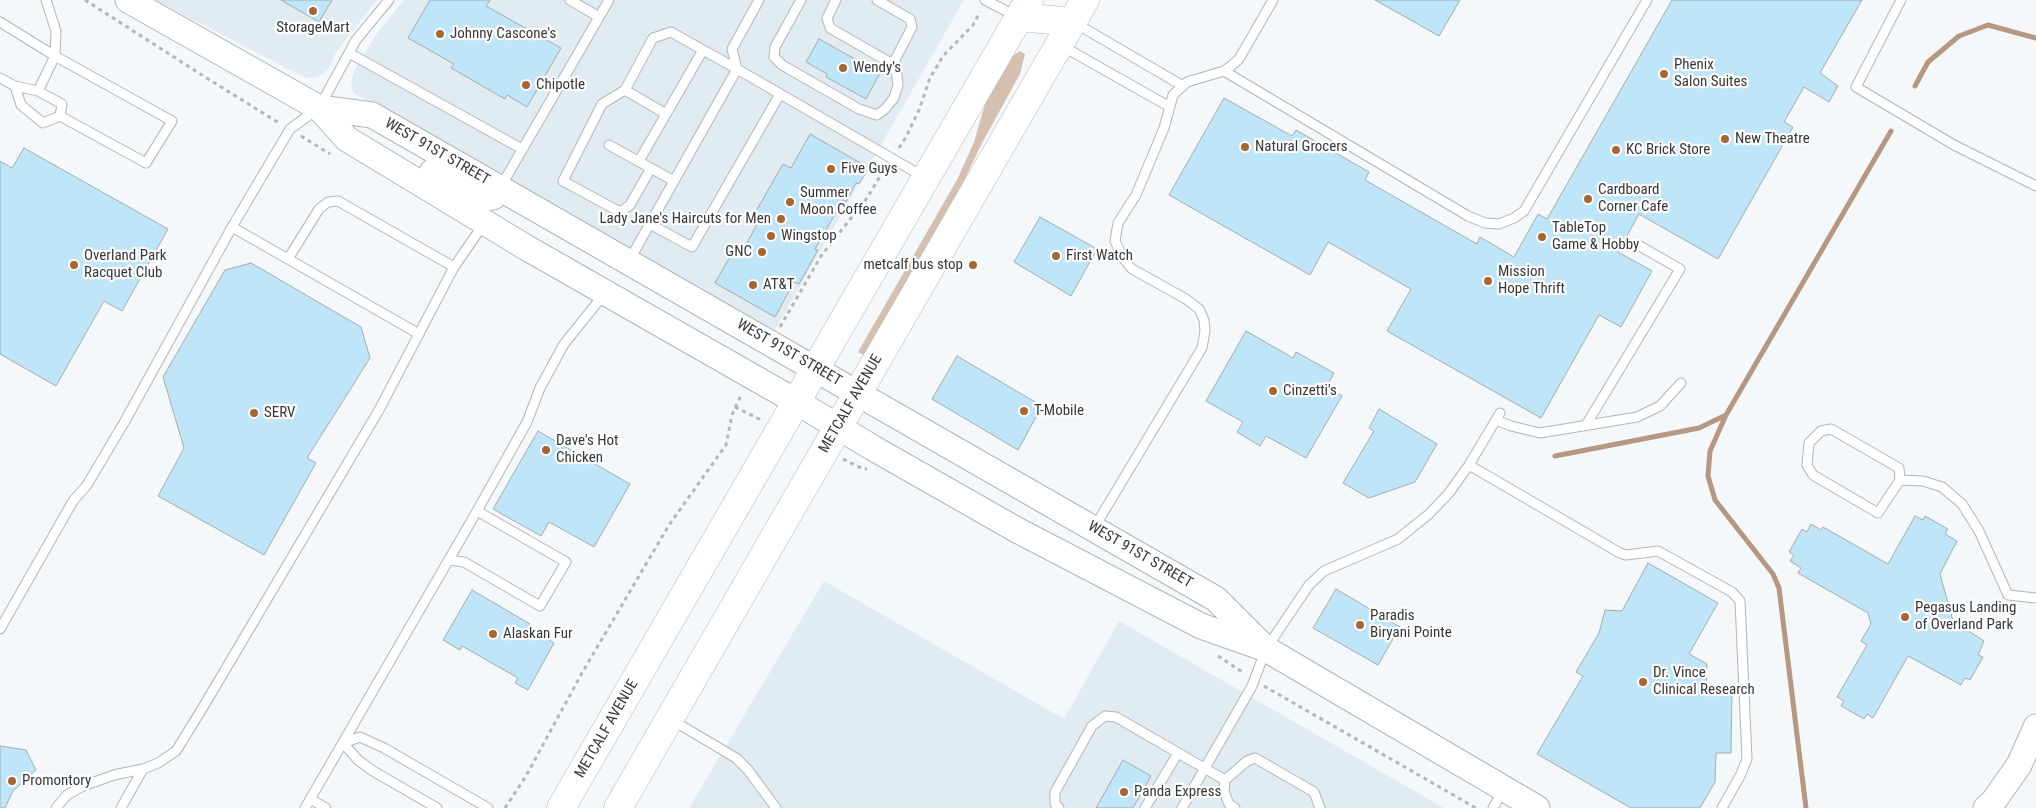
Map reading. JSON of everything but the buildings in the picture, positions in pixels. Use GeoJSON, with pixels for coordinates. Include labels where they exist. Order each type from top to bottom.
{"type":"FeatureCollection","features":[{"type":"Feature","properties":{"kind":"main road"},"geometry":{"type":"LineString","coordinates":[[1024,9],[1073,22]]}},
{"type":"Feature","properties":{"kind":"main road","name":"METCALF AVENUE"},"geometry":{"type":"LineString","coordinates":[[561,808],[1024,9]]}},
{"type":"Feature","properties":{"kind":"main road","name":"METCALF AVENUE"},"geometry":{"type":"LineString","coordinates":[[618,808],[1073,22]]}},
{"type":"Feature","properties":{"kind":"street","name":"WEST 91ST STREET"},"geometry":{"type":"LineString","coordinates":[[128,0],[319,108],[347,139],[484,222],[1017,530],[1201,626],[1266,649]]}},
{"type":"Feature","properties":{"kind":"street","name":"WEST 91ST STREET"},"geometry":{"type":"LineString","coordinates":[[319,108],[372,115],[771,342],[814,370],[1216,599],[1266,649],[1499,799],[1537,808]]}},
{"type":"Feature","properties":{"kind":"street"},"geometry":{"type":"LineString","coordinates":[[363,149],[378,142],[481,198],[493,197],[500,188]]}},
{"type":"Feature","properties":{"kind":"street"},"geometry":{"type":"LineString","coordinates":[[484,222],[492,210],[501,203],[569,241],[595,242]]}},
{"type":"Feature","properties":{"kind":"street"},"geometry":{"type":"LineString","coordinates":[[1986,808],[1993,802],[2019,765],[2036,727]]}},
{"type":"Feature","properties":{"kind":"lane"},"geometry":{"type":"LineString","coordinates":[[38,91],[55,56],[56,32],[46,0]]}},
{"type":"Feature","properties":{"kind":"lane"},"geometry":{"type":"LineString","coordinates":[[0,629],[73,501],[87,485],[232,227],[290,129],[319,108],[356,40],[389,0]]}},
{"type":"Feature","properties":{"kind":"lane"},"geometry":{"type":"LineString","coordinates":[[570,0],[599,17]]}},
{"type":"Feature","properties":{"kind":"lane"},"geometry":{"type":"LineString","coordinates":[[500,188],[609,0]]}},
{"type":"Feature","properties":{"kind":"lane"},"geometry":{"type":"LineString","coordinates":[[628,261],[737,68],[732,49],[759,0]]}},
{"type":"Feature","properties":{"kind":"lane"},"geometry":{"type":"LineString","coordinates":[[801,0],[775,47],[774,57],[782,65],[859,109],[877,115],[894,98],[898,85],[895,60],[912,27],[910,19],[877,0]]}},
{"type":"Feature","properties":{"kind":"lane"},"geometry":{"type":"LineString","coordinates":[[836,0],[827,18],[830,28],[889,62],[895,60]]}},
{"type":"Feature","properties":{"kind":"lane"},"geometry":{"type":"LineString","coordinates":[[986,0],[1024,9]]}},
{"type":"Feature","properties":{"kind":"lane"},"geometry":{"type":"LineString","coordinates":[[1094,529],[1202,348],[1205,331],[1199,309],[1186,299],[1132,269],[1123,258],[1114,241],[1118,223],[1136,194],[1164,128],[1173,95],[1187,82],[1224,70],[1239,59],[1273,0]]}},
{"type":"Feature","properties":{"kind":"lane"},"geometry":{"type":"LineString","coordinates":[[1224,70],[1468,216],[1485,223],[1499,224],[1514,218],[1524,211],[1647,0]]}},
{"type":"Feature","properties":{"kind":"lane"},"geometry":{"type":"LineString","coordinates":[[1901,0],[1856,87],[1954,144],[2036,186]]}},
{"type":"Feature","properties":{"kind":"lane"},"geometry":{"type":"LineString","coordinates":[[0,22],[55,56],[172,121],[146,162],[60,116]]}},
{"type":"Feature","properties":{"kind":"lane"},"geometry":{"type":"LineString","coordinates":[[1073,22],[1183,86]]}},
{"type":"Feature","properties":{"kind":"lane"},"geometry":{"type":"LineString","coordinates":[[1073,22],[1170,107]]}},
{"type":"Feature","properties":{"kind":"lane"},"geometry":{"type":"LineString","coordinates":[[651,168],[630,205],[620,212],[563,181],[602,104],[625,90],[653,38],[671,32],[893,157],[926,178]]}},
{"type":"Feature","properties":{"kind":"lane"},"geometry":{"type":"LineString","coordinates":[[639,161],[703,50]]}},
{"type":"Feature","properties":{"kind":"lane"},"geometry":{"type":"LineString","coordinates":[[348,54],[522,149]]}},
{"type":"Feature","properties":{"kind":"lane"},"geometry":{"type":"LineString","coordinates":[[0,78],[15,86],[38,91],[62,104],[60,116]]}},
{"type":"Feature","properties":{"kind":"lane"},"geometry":{"type":"LineString","coordinates":[[15,86],[22,105],[43,123],[60,116]]}},
{"type":"Feature","properties":{"kind":"lane"},"geometry":{"type":"LineString","coordinates":[[625,90],[666,114]]}},
{"type":"Feature","properties":{"kind":"lane"},"geometry":{"type":"LineString","coordinates":[[650,224],[692,247],[780,94]]}},
{"type":"Feature","properties":{"kind":"lane"},"geometry":{"type":"LineString","coordinates":[[609,145],[674,181]]}},
{"type":"Feature","properties":{"kind":"lane"},"geometry":{"type":"LineString","coordinates":[[288,259],[319,209],[328,202],[338,201],[454,267]]}},
{"type":"Feature","properties":{"kind":"lane"},"geometry":{"type":"LineString","coordinates":[[56,808],[67,795],[83,786],[114,775],[143,769],[158,763],[176,751],[379,410],[454,267],[484,222]]}},
{"type":"Feature","properties":{"kind":"lane"},"geometry":{"type":"LineString","coordinates":[[232,227],[419,334]]}},
{"type":"Feature","properties":{"kind":"lane"},"geometry":{"type":"LineString","coordinates":[[1586,425],[1680,269],[1638,245]]}},
{"type":"Feature","properties":{"kind":"lane"},"geometry":{"type":"LineString","coordinates":[[305,808],[478,511],[527,422],[540,388],[564,344],[605,293]]}},
{"type":"Feature","properties":{"kind":"lane"},"geometry":{"type":"LineString","coordinates":[[1182,808],[1252,686],[1266,649],[1309,585],[1324,571],[1398,539],[1429,514],[1449,493],[1469,465],[1498,417],[1511,426],[1540,433],[1637,417],[1660,406],[1681,383]]}},
{"type":"Feature","properties":{"kind":"lane"},"geometry":{"type":"LineString","coordinates":[[1831,428],[1899,468],[1900,480],[1878,513],[1813,475],[1807,465],[1810,443],[1814,436],[1821,431],[1831,428]]}},
{"type":"Feature","properties":{"kind":"lane"},"geometry":{"type":"LineString","coordinates":[[1469,465],[1620,553],[1626,555],[1658,551],[1732,592],[1740,601],[1747,760],[1722,808]]}},
{"type":"Feature","properties":{"kind":"lane"},"geometry":{"type":"LineString","coordinates":[[1900,480],[1923,480],[1942,487],[1962,504],[1979,531],[2008,595],[2036,598]]}},
{"type":"Feature","properties":{"kind":"lane"},"geometry":{"type":"LineString","coordinates":[[449,560],[464,562],[540,606],[566,562],[478,511]]}},
{"type":"Feature","properties":{"kind":"lane"},"geometry":{"type":"LineString","coordinates":[[1059,808],[1055,804],[1055,792],[1092,726],[1105,716],[1116,717],[1225,780]]}},
{"type":"Feature","properties":{"kind":"lane"},"geometry":{"type":"LineString","coordinates":[[670,719],[736,758],[748,770],[776,808]]}},
{"type":"Feature","properties":{"kind":"lane"},"geometry":{"type":"LineString","coordinates":[[342,743],[360,738],[384,748],[488,808]]}},
{"type":"Feature","properties":{"kind":"lane"},"geometry":{"type":"LineString","coordinates":[[342,743],[358,760],[373,771],[437,808]]}},
{"type":"Feature","properties":{"kind":"lane"},"geometry":{"type":"LineString","coordinates":[[1145,808],[1178,753]]}},
{"type":"Feature","properties":{"kind":"lane"},"geometry":{"type":"LineString","coordinates":[[1235,808],[1229,804],[1224,792],[1225,780],[1247,761],[1256,758],[1314,792],[1320,808]]}},
{"type":"Feature","properties":{"kind":"lane"},"geometry":{"type":"LineString","coordinates":[[121,808],[143,769]]}},
{"type":"Feature","properties":{"kind":"lane"},"geometry":{"type":"LineString","coordinates":[[310,799],[326,808]]}},
{"type":"Feature","properties":{"kind":"path"},"geometry":{"type":"LineString","coordinates":[[771,342],[821,256],[867,198],[906,137],[930,78],[944,56],[973,25],[986,0]]}},
{"type":"Feature","properties":{"kind":"path"},"geometry":{"type":"LineString","coordinates":[[505,808],[526,776],[582,673],[668,525],[726,445],[732,415],[752,377]]}},
{"type":"Feature","properties":{"kind":"shaded area"},"geometry":{"type":"Polygon","coordinates":[[[155,0],[377,0],[336,52],[329,69],[318,77],[311,78],[304,77],[155,0]]]}},
{"type":"Feature","properties":{"kind":"shaded area"},"geometry":{"type":"Polygon","coordinates":[[[404,0],[964,0],[775,330],[766,329],[739,315],[353,93],[351,82],[355,69],[378,32],[404,0]]]}},
{"type":"Feature","properties":{"kind":"shaded area"},"geometry":{"type":"Polygon","coordinates":[[[1020,51],[1025,54],[1020,74],[982,143],[938,235],[866,356],[858,352],[958,178],[974,142],[986,101],[993,85],[1011,57],[1020,51]]]}},
{"type":"Feature","properties":{"kind":"shaded area"},"geometry":{"type":"Polygon","coordinates":[[[824,581],[1064,719],[1119,621],[1444,808],[689,808],[824,581]]]}},
{"type":"Feature","properties":{"kind":"waterway"},"geometry":{"type":"LineString","coordinates":[[1915,86],[1928,62],[1959,36],[1988,25],[2036,38]]}},
{"type":"Feature","properties":{"kind":"waterway"},"geometry":{"type":"LineString","coordinates":[[1806,808],[1779,588],[1773,574],[1715,500],[1708,476],[1710,451],[1726,415],[1891,131]]}},
{"type":"Feature","properties":{"kind":"waterway"},"geometry":{"type":"LineString","coordinates":[[1555,456],[1699,428],[1726,415]]}},
{"type":"Feature","properties":{"kind":"place","name":"StorageMart"},"geometry":{"type":"Point","coordinates":[313,11]}},
{"type":"Feature","properties":{"kind":"place","name":"Johnny Cascone's"},"geometry":{"type":"Point","coordinates":[440,34]}},
{"type":"Feature","properties":{"kind":"place","name":"Wendy's"},"geometry":{"type":"Point","coordinates":[843,68]}},
{"type":"Feature","properties":{"kind":"place","name":"Phenix Salon Suites"},"geometry":{"type":"Point","coordinates":[1664,74]}},
{"type":"Feature","properties":{"kind":"place","name":"Chipotle"},"geometry":{"type":"Point","coordinates":[526,85]}},
{"type":"Feature","properties":{"kind":"place","name":"New Theatre"},"geometry":{"type":"Point","coordinates":[1725,139]}},
{"type":"Feature","properties":{"kind":"place","name":"Natural Grocers"},"geometry":{"type":"Point","coordinates":[1245,147]}},
{"type":"Feature","properties":{"kind":"place","name":"KC Brick Store"},"geometry":{"type":"Point","coordinates":[1616,150]}},
{"type":"Feature","properties":{"kind":"place","name":"Five Guys"},"geometry":{"type":"Point","coordinates":[831,169]}},
{"type":"Feature","properties":{"kind":"place","name":"Cardboard Corner Cafe"},"geometry":{"type":"Point","coordinates":[1588,199]}},
{"type":"Feature","properties":{"kind":"place","name":"Summer Moon Coffee"},"geometry":{"type":"Point","coordinates":[790,202]}},
{"type":"Feature","properties":{"kind":"place","name":"Lady Jane's Haircuts for Men"},"geometry":{"type":"Point","coordinates":[781,219]}},
{"type":"Feature","properties":{"kind":"place","name":"Wingstop"},"geometry":{"type":"Point","coordinates":[771,236]}},
{"type":"Feature","properties":{"kind":"place","name":"TableTop Game & Hobby"},"geometry":{"type":"Point","coordinates":[1542,237]}},
{"type":"Feature","properties":{"kind":"place","name":"GNC"},"geometry":{"type":"Point","coordinates":[762,252]}},
{"type":"Feature","properties":{"kind":"place","name":"First Watch"},"geometry":{"type":"Point","coordinates":[1056,256]}},
{"type":"Feature","properties":{"kind":"place","name":"Overland Park Racquet Club"},"geometry":{"type":"Point","coordinates":[74,265]}},
{"type":"Feature","properties":{"kind":"place","name":"metcalf bus stop"},"geometry":{"type":"Point","coordinates":[973,265]}},
{"type":"Feature","properties":{"kind":"place","name":"Mission Hope Thrift"},"geometry":{"type":"Point","coordinates":[1488,281]}},
{"type":"Feature","properties":{"kind":"place","name":"AT&T"},"geometry":{"type":"Point","coordinates":[753,285]}},
{"type":"Feature","properties":{"kind":"place","name":"Cinzetti's"},"geometry":{"type":"Point","coordinates":[1273,391]}},
{"type":"Feature","properties":{"kind":"place","name":"T-Mobile"},"geometry":{"type":"Point","coordinates":[1024,411]}},
{"type":"Feature","properties":{"kind":"place","name":"SERV"},"geometry":{"type":"Point","coordinates":[254,413]}},
{"type":"Feature","properties":{"kind":"place","name":"Dave's Hot Chicken"},"geometry":{"type":"Point","coordinates":[546,450]}},
{"type":"Feature","properties":{"kind":"place","name":"Pegasus Landing of Overland Park"},"geometry":{"type":"Point","coordinates":[1905,617]}},
{"type":"Feature","properties":{"kind":"place","name":"Paradis Biryani Pointe"},"geometry":{"type":"Point","coordinates":[1360,625]}},
{"type":"Feature","properties":{"kind":"place","name":"Alaskan Fur"},"geometry":{"type":"Point","coordinates":[493,634]}},
{"type":"Feature","properties":{"kind":"place","name":"Dr. Vince Clinical Research"},"geometry":{"type":"Point","coordinates":[1643,682]}},
{"type":"Feature","properties":{"kind":"place","name":"Promontory"},"geometry":{"type":"Point","coordinates":[12,781]}},
{"type":"Feature","properties":{"kind":"place","name":"Panda Express"},"geometry":{"type":"Point","coordinates":[1124,792]}}]}
